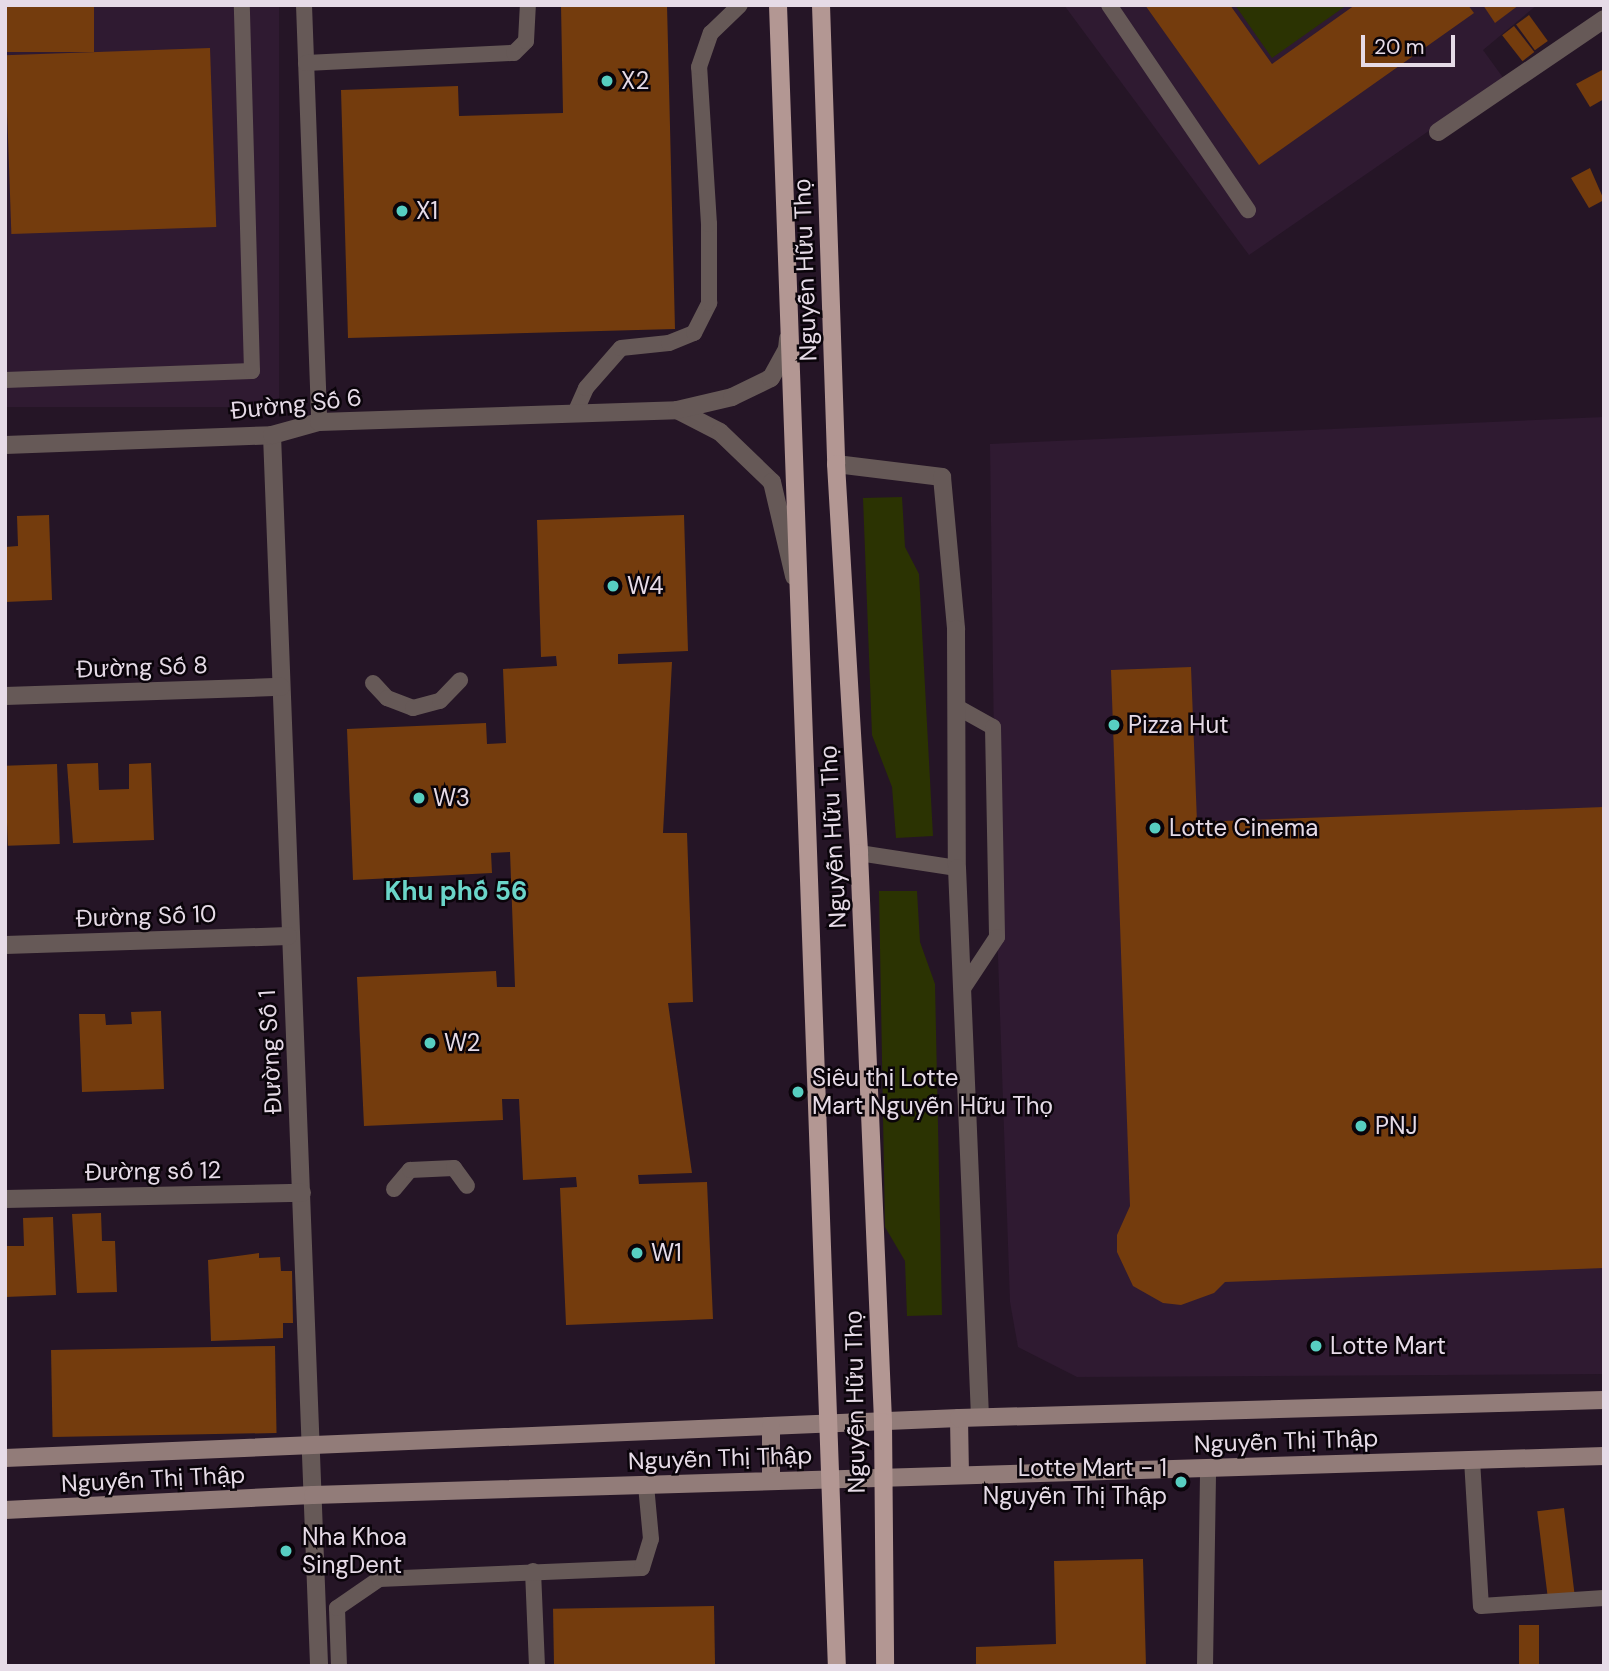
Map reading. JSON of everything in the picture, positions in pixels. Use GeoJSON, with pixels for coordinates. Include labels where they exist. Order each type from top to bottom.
{"type":"FeatureCollection","features":[{"type":"Feature","properties":{"kind":"main road","name":"Nguyễn Hữu Thọ"},"geometry":{"type":"LineString","coordinates":[[779,5],[790,286],[797,590],[837,1666]]}},
{"type":"Feature","properties":{"kind":"main road","name":"Nguyễn Hữu Thọ"},"geometry":{"type":"LineString","coordinates":[[821,5],[836,464],[859,853],[883,1422],[885,1666]]}},
{"type":"Feature","properties":{"kind":"main road","name":"Nguyễn Thị Thập"},"geometry":{"type":"LineString","coordinates":[[5,1458],[959,1418],[1604,1400]]}},
{"type":"Feature","properties":{"kind":"main road"},"geometry":{"type":"LineString","coordinates":[[959,1418],[960,1475]]}},
{"type":"Feature","properties":{"kind":"main road"},"geometry":{"type":"LineString","coordinates":[[771,1427],[771,1481]]}},
{"type":"Feature","properties":{"kind":"main road","name":"Nguyễn Thị Thập"},"geometry":{"type":"LineString","coordinates":[[5,1510],[313,1495],[1604,1456]]}},
{"type":"Feature","properties":{"kind":"street"},"geometry":{"type":"LineString","coordinates":[[1438,132],[1604,19]]}},
{"type":"Feature","properties":{"kind":"street","name":"Đường Số 6"},"geometry":{"type":"LineString","coordinates":[[5,444],[272,435],[319,422],[677,410],[732,397],[771,378],[787,349],[790,286]]}},
{"type":"Feature","properties":{"kind":"street","name":"Đường Số 6"},"geometry":{"type":"LineString","coordinates":[[677,410],[720,432],[772,482],[797,590]]}},
{"type":"Feature","properties":{"kind":"street","name":"Đường Số 1"},"geometry":{"type":"LineString","coordinates":[[272,435],[288,936],[302,1193],[319,1666]]}},
{"type":"Feature","properties":{"kind":"street"},"geometry":{"type":"LineString","coordinates":[[836,464],[943,477],[956,629],[957,868],[980,1418]]}},
{"type":"Feature","properties":{"kind":"street","name":"Đường Số 8"},"geometry":{"type":"LineString","coordinates":[[5,696],[281,687]]}},
{"type":"Feature","properties":{"kind":"street","name":"Đường Số 10"},"geometry":{"type":"LineString","coordinates":[[5,945],[288,936]]}},
{"type":"Feature","properties":{"kind":"street","name":"Đường số 12"},"geometry":{"type":"LineString","coordinates":[[5,1199],[302,1193]]}},
{"type":"Feature","properties":{"kind":"lane"},"geometry":{"type":"LineString","coordinates":[[5,380],[253,371],[242,5]]}},
{"type":"Feature","properties":{"kind":"lane"},"geometry":{"type":"LineString","coordinates":[[304,5],[319,422]]}},
{"type":"Feature","properties":{"kind":"lane"},"geometry":{"type":"LineString","coordinates":[[306,63],[514,53],[526,41],[528,5]]}},
{"type":"Feature","properties":{"kind":"lane"},"geometry":{"type":"LineString","coordinates":[[575,413],[586,388],[621,348],[670,343],[694,333],[709,303],[709,224],[699,67],[710,33],[740,5]]}},
{"type":"Feature","properties":{"kind":"lane"},"geometry":{"type":"LineString","coordinates":[[1109,5],[1248,210]]}},
{"type":"Feature","properties":{"kind":"lane"},"geometry":{"type":"LineString","coordinates":[[373,683],[387,698],[413,708],[440,701],[460,680]]}},
{"type":"Feature","properties":{"kind":"lane"},"geometry":{"type":"LineString","coordinates":[[957,707],[993,727],[998,937],[962,990]]}},
{"type":"Feature","properties":{"kind":"lane"},"geometry":{"type":"LineString","coordinates":[[859,853],[957,868]]}},
{"type":"Feature","properties":{"kind":"lane"},"geometry":{"type":"LineString","coordinates":[[394,1189],[410,1170],[454,1168],[467,1186]]}},
{"type":"Feature","properties":{"kind":"lane"},"geometry":{"type":"LineString","coordinates":[[1472,1460],[1480,1606],[1604,1598]]}},
{"type":"Feature","properties":{"kind":"lane"},"geometry":{"type":"LineString","coordinates":[[1205,1666],[1208,1468]]}},
{"type":"Feature","properties":{"kind":"lane"},"geometry":{"type":"LineString","coordinates":[[339,1666],[337,1608],[379,1579],[642,1568],[651,1539],[646,1485]]}},
{"type":"Feature","properties":{"kind":"lane"},"geometry":{"type":"LineString","coordinates":[[534,1571],[537,1666]]}},
{"type":"Feature","properties":{"kind":"shaded area"},"geometry":{"type":"Polygon","coordinates":[[[5,5],[279,5],[279,407],[5,407],[5,5]]]}},
{"type":"Feature","properties":{"kind":"shaded area"},"geometry":{"type":"Polygon","coordinates":[[[1064,5],[1537,5],[1483,50],[1504,79],[1249,255],[1064,5]]]}},
{"type":"Feature","properties":{"kind":"shaded area"},"geometry":{"type":"Polygon","coordinates":[[[1604,417],[1604,1374],[1077,1377],[1018,1347],[1010,1302],[996,899],[990,444],[1604,417]]]}},
{"type":"Feature","properties":{"kind":"green space"},"geometry":{"type":"Polygon","coordinates":[[[1235,5],[1347,5],[1272,58],[1235,5]]]}},
{"type":"Feature","properties":{"kind":"green space"},"geometry":{"type":"Polygon","coordinates":[[[902,497],[905,547],[919,574],[933,836],[896,838],[892,787],[872,735],[863,498],[902,497]]]}},
{"type":"Feature","properties":{"kind":"green space"},"geometry":{"type":"Polygon","coordinates":[[[879,891],[917,891],[920,942],[935,984],[942,1315],[907,1316],[905,1261],[885,1227],[879,891]]]}},
{"type":"Feature","properties":{"kind":"building"},"geometry":{"type":"Polygon","coordinates":[[[5,5],[94,5],[94,52],[5,52],[5,5]]]}},
{"type":"Feature","properties":{"kind":"building"},"geometry":{"type":"Polygon","coordinates":[[[561,5],[667,5],[675,329],[348,338],[341,90],[458,86],[459,116],[563,113],[561,5]]]}},
{"type":"Feature","properties":{"kind":"building"},"geometry":{"type":"Polygon","coordinates":[[[1145,5],[1230,5],[1272,64],[1355,5],[1468,5],[1474,13],[1259,165],[1145,5]]]}},
{"type":"Feature","properties":{"kind":"building"},"geometry":{"type":"Polygon","coordinates":[[[1483,5],[1519,5],[1495,23],[1483,5]]]}},
{"type":"Feature","properties":{"kind":"building"},"geometry":{"type":"Polygon","coordinates":[[[1529,15],[1548,41],[1535,50],[1516,24],[1529,15]]]}},
{"type":"Feature","properties":{"kind":"building"},"geometry":{"type":"Polygon","coordinates":[[[1514,26],[1534,52],[1522,61],[1502,35],[1514,26]]]}},
{"type":"Feature","properties":{"kind":"building"},"geometry":{"type":"Polygon","coordinates":[[[210,48],[216,227],[11,234],[5,55],[210,48]]]}},
{"type":"Feature","properties":{"kind":"building"},"geometry":{"type":"Polygon","coordinates":[[[1604,69],[1604,99],[1590,107],[1576,84],[1604,69]]]}},
{"type":"Feature","properties":{"kind":"building"},"geometry":{"type":"Polygon","coordinates":[[[1590,168],[1604,200],[1589,208],[1571,178],[1590,168]]]}},
{"type":"Feature","properties":{"kind":"building"},"geometry":{"type":"Polygon","coordinates":[[[49,515],[52,600],[5,602],[5,547],[18,546],[17,516],[49,515]]]}},
{"type":"Feature","properties":{"kind":"building"},"geometry":{"type":"Polygon","coordinates":[[[684,515],[688,651],[618,654],[618,664],[672,662],[663,833],[687,833],[693,1002],[668,1003],[692,1173],[638,1175],[639,1184],[707,1182],[713,1319],[566,1325],[560,1188],[577,1187],[576,1177],[523,1180],[519,1099],[502,1099],[503,1120],[364,1126],[357,977],[496,971],[497,987],[515,987],[510,852],[491,853],[492,873],[353,880],[347,729],[486,723],[487,744],[506,743],[503,669],[557,666],[556,656],[541,657],[537,520],[684,515]]]}},
{"type":"Feature","properties":{"kind":"building"},"geometry":{"type":"Polygon","coordinates":[[[1191,667],[1197,822],[1604,807],[1604,1268],[1225,1282],[1214,1293],[1181,1305],[1163,1303],[1133,1286],[1117,1252],[1117,1235],[1130,1206],[1111,670],[1191,667]]]}},
{"type":"Feature","properties":{"kind":"building"},"geometry":{"type":"Polygon","coordinates":[[[98,763],[99,790],[129,789],[129,764],[151,763],[154,840],[73,843],[67,764],[98,763]]]}},
{"type":"Feature","properties":{"kind":"building"},"geometry":{"type":"Polygon","coordinates":[[[57,764],[60,844],[8,846],[5,766],[57,764]]]}},
{"type":"Feature","properties":{"kind":"building"},"geometry":{"type":"Polygon","coordinates":[[[161,1011],[164,1089],[82,1092],[79,1014],[105,1014],[106,1025],[132,1024],[131,1012],[161,1011]]]}},
{"type":"Feature","properties":{"kind":"building"},"geometry":{"type":"Polygon","coordinates":[[[101,1213],[102,1241],[115,1241],[117,1292],[77,1293],[72,1214],[101,1213]]]}},
{"type":"Feature","properties":{"kind":"building"},"geometry":{"type":"Polygon","coordinates":[[[53,1217],[56,1295],[5,1297],[5,1246],[24,1246],[23,1218],[53,1217]]]}},
{"type":"Feature","properties":{"kind":"building"},"geometry":{"type":"Polygon","coordinates":[[[259,1253],[259,1258],[280,1257],[281,1271],[292,1271],[293,1323],[283,1323],[283,1338],[211,1341],[208,1260],[259,1253]]]}},
{"type":"Feature","properties":{"kind":"building"},"geometry":{"type":"Polygon","coordinates":[[[275,1346],[277,1433],[53,1437],[51,1350],[275,1346]]]}},
{"type":"Feature","properties":{"kind":"building"},"geometry":{"type":"Polygon","coordinates":[[[1564,1508],[1574,1592],[1548,1596],[1537,1511],[1564,1508]]]}},
{"type":"Feature","properties":{"kind":"building"},"geometry":{"type":"Polygon","coordinates":[[[1143,1559],[1146,1666],[976,1666],[976,1647],[1056,1644],[1054,1561],[1143,1559]]]}},
{"type":"Feature","properties":{"kind":"building"},"geometry":{"type":"Polygon","coordinates":[[[714,1606],[715,1666],[554,1666],[553,1609],[714,1606]]]}},
{"type":"Feature","properties":{"kind":"building"},"geometry":{"type":"Polygon","coordinates":[[[1519,1625],[1539,1625],[1539,1665],[1519,1665],[1519,1625]]]}},
{"type":"Feature","properties":{"kind":"place","name":"X2"},"geometry":{"type":"Point","coordinates":[607,81]}},
{"type":"Feature","properties":{"kind":"place","name":"X1"},"geometry":{"type":"Point","coordinates":[402,211]}},
{"type":"Feature","properties":{"kind":"place","name":"W4"},"geometry":{"type":"Point","coordinates":[613,586]}},
{"type":"Feature","properties":{"kind":"place","name":"Pizza Hut"},"geometry":{"type":"Point","coordinates":[1114,725]}},
{"type":"Feature","properties":{"kind":"place","name":"W3"},"geometry":{"type":"Point","coordinates":[419,798]}},
{"type":"Feature","properties":{"kind":"place","name":"Lotte Cinema"},"geometry":{"type":"Point","coordinates":[1155,828]}},
{"type":"Feature","properties":{"kind":"place","name":"W2"},"geometry":{"type":"Point","coordinates":[430,1043]}},
{"type":"Feature","properties":{"kind":"place","name":"Siêu thị Lotte Mart Nguyễn Hữu Thọ"},"geometry":{"type":"Point","coordinates":[798,1092]}},
{"type":"Feature","properties":{"kind":"place","name":"PNJ"},"geometry":{"type":"Point","coordinates":[1361,1126]}},
{"type":"Feature","properties":{"kind":"place","name":"W1"},"geometry":{"type":"Point","coordinates":[637,1253]}},
{"type":"Feature","properties":{"kind":"place","name":"Lotte Mart"},"geometry":{"type":"Point","coordinates":[1316,1346]}},
{"type":"Feature","properties":{"kind":"place","name":"Lotte Mart - 1 Nguyễn Thị Thập"},"geometry":{"type":"Point","coordinates":[1181,1482]}},
{"type":"Feature","properties":{"kind":"place","name":"Nha Khoa SingDent"},"geometry":{"type":"Point","coordinates":[286,1551]}},
{"type":"Feature","properties":{"kind":"district","name":"Khu phố 56"},"geometry":{"type":"Point","coordinates":[456,892]}}]}
